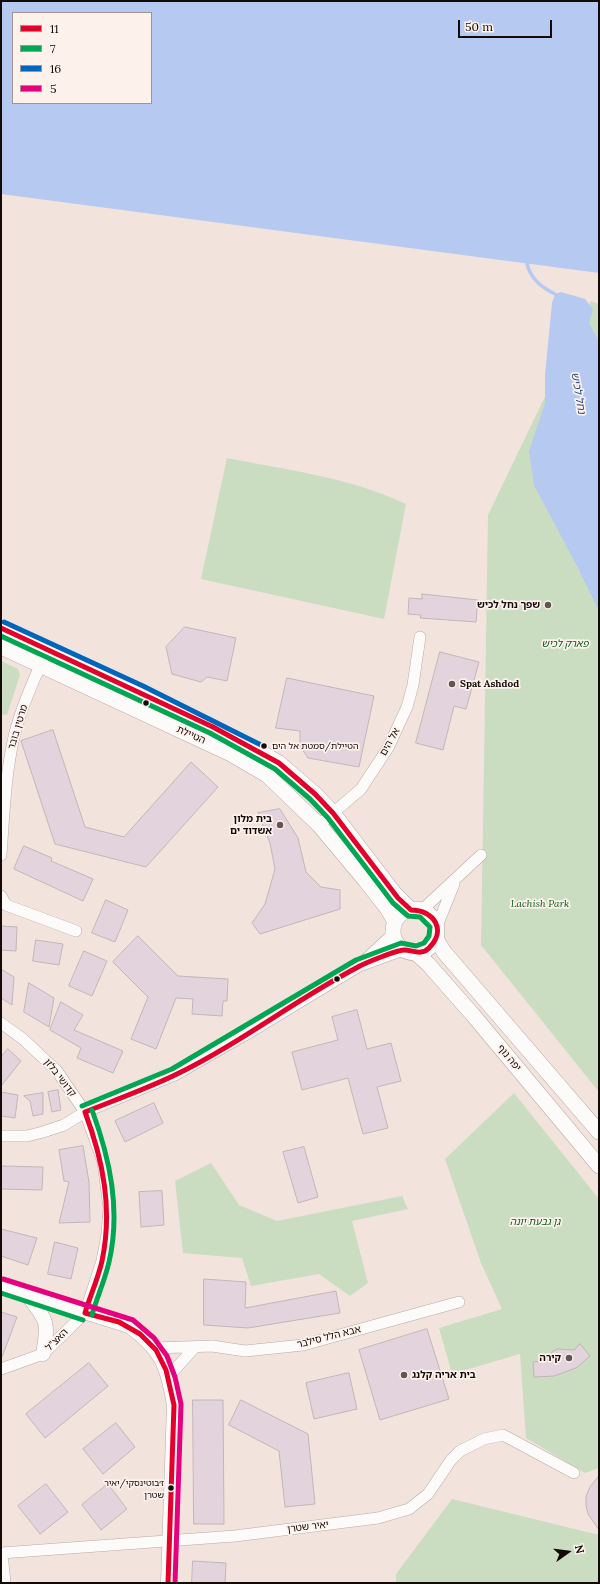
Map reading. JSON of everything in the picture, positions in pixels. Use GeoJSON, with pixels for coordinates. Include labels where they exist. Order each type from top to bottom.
{"type":"FeatureCollection","features":[{"type":"Feature","properties":{"kind":"main road","name":"הטיילת"},"geometry":{"type":"LineString","coordinates":[[1,628],[140,692],[262,753],[294,776],[333,813],[394,893],[417,910]]}},
{"type":"Feature","properties":{"kind":"main road","name":"הטיילת"},"geometry":{"type":"LineString","coordinates":[[1,646],[250,764],[283,788],[319,825],[387,908],[394,928]]}},
{"type":"Feature","properties":{"kind":"main road"},"geometry":{"type":"LineString","coordinates":[[417,910],[431,916],[436,932],[428,949],[409,951],[398,945],[394,928],[402,913],[417,910]]}},
{"type":"Feature","properties":{"kind":"main road","name":"יפה נוף"},"geometry":{"type":"LineString","coordinates":[[436,932],[444,952],[599,1132]]}},
{"type":"Feature","properties":{"kind":"main road","name":"יפה נוף"},"geometry":{"type":"LineString","coordinates":[[409,951],[428,964],[473,1015],[599,1166]]}},
{"type":"Feature","properties":{"kind":"street","name":"אל הים"},"geometry":{"type":"LineString","coordinates":[[319,825],[361,789],[388,748],[407,707],[413,685],[420,638]]}},
{"type":"Feature","properties":{"kind":"street","name":"מרטין בובר"},"geometry":{"type":"LineString","coordinates":[[1,855],[8,772],[14,736],[20,716],[47,649]]}},
{"type":"Feature","properties":{"kind":"street"},"geometry":{"type":"LineString","coordinates":[[417,910],[458,877],[481,855]]}},
{"type":"Feature","properties":{"kind":"street"},"geometry":{"type":"LineString","coordinates":[[436,932],[458,877]]}},
{"type":"Feature","properties":{"kind":"street"},"geometry":{"type":"LineString","coordinates":[[1,896],[6,905],[76,931]]}},
{"type":"Feature","properties":{"kind":"street"},"geometry":{"type":"LineString","coordinates":[[359,966],[394,928]]}},
{"type":"Feature","properties":{"kind":"street"},"geometry":{"type":"LineString","coordinates":[[1,1136],[27,1136],[64,1125],[85,1112],[176,1075],[245,1036],[359,966],[409,951]]}},
{"type":"Feature","properties":{"kind":"street","name":"קדושי בלזן"},"geometry":{"type":"LineString","coordinates":[[1,1024],[43,1056],[57,1072],[85,1112],[103,1162],[109,1208],[107,1234],[102,1261],[85,1312]]}},
{"type":"Feature","properties":{"kind":"street"},"geometry":{"type":"LineString","coordinates":[[1,1286],[129,1326],[144,1337],[155,1348],[169,1376],[174,1404],[168,1583]]}},
{"type":"Feature","properties":{"kind":"street"},"geometry":{"type":"LineString","coordinates":[[27,1295],[47,1324],[43,1354]]}},
{"type":"Feature","properties":{"kind":"street","name":"אבא הלל סילבר"},"geometry":{"type":"LineString","coordinates":[[155,1348],[212,1346],[244,1351],[303,1345],[459,1302]]}},
{"type":"Feature","properties":{"kind":"street","name":"האצ\"ל"},"geometry":{"type":"LineString","coordinates":[[1,1369],[43,1354],[85,1312]]}},
{"type":"Feature","properties":{"kind":"street"},"geometry":{"type":"LineString","coordinates":[[169,1376],[195,1347]]}},
{"type":"Feature","properties":{"kind":"street","name":"יאיר שטרן"},"geometry":{"type":"LineString","coordinates":[[1,1553],[235,1536],[360,1521],[402,1512],[428,1494],[451,1460],[460,1451],[484,1439],[503,1435],[574,1473]]}},
{"type":"Feature","properties":{"kind":"street"},"geometry":{"type":"LineString","coordinates":[[1,1553],[5,1583]]}},
{"type":"Feature","properties":{"kind":"green space","name":"Lachish Park"},"geometry":{"type":"Polygon","coordinates":[[[591,301],[599,304],[599,1092],[481,945],[488,515],[591,301]]]}},
{"type":"Feature","properties":{"kind":"green space"},"geometry":{"type":"Polygon","coordinates":[[[227,458],[318,475],[362,487],[406,504],[384,619],[201,579],[227,458]]]}},
{"type":"Feature","properties":{"kind":"green space"},"geometry":{"type":"Polygon","coordinates":[[[1,661],[18,669],[20,675],[7,715],[1,714],[1,661]]]}},
{"type":"Feature","properties":{"kind":"green space","name":"גן גבעת יונה"},"geometry":{"type":"Polygon","coordinates":[[[514,1093],[599,1199],[599,1468],[585,1473],[526,1438],[520,1354],[452,1374],[439,1328],[502,1309],[481,1263],[445,1159],[514,1093]]]}},
{"type":"Feature","properties":{"kind":"green space"},"geometry":{"type":"Polygon","coordinates":[[[211,1163],[239,1205],[277,1221],[402,1196],[408,1209],[352,1221],[368,1283],[350,1296],[319,1274],[251,1286],[242,1258],[183,1253],[175,1181],[211,1163]]]}},
{"type":"Feature","properties":{"kind":"green space"},"geometry":{"type":"Polygon","coordinates":[[[452,1499],[599,1535],[599,1583],[396,1583],[396,1574],[452,1499]]]}},
{"type":"Feature","properties":{"kind":"water"},"geometry":{"type":"Polygon","coordinates":[[[1,1],[599,1],[599,273],[1,194],[1,1]]]}},
{"type":"Feature","properties":{"kind":"water"},"geometry":{"type":"Polygon","coordinates":[[[561,292],[585,299],[593,309],[589,323],[599,342],[599,611],[534,485],[529,451],[545,403],[545,375],[552,303],[555,294],[561,292]]]}},
{"type":"Feature","properties":{"kind":"building"},"geometry":{"type":"Polygon","coordinates":[[[422,594],[478,600],[476,622],[420,618],[421,615],[408,614],[409,598],[422,599],[422,594]]]}},
{"type":"Feature","properties":{"kind":"building"},"geometry":{"type":"Polygon","coordinates":[[[185,627],[236,638],[227,681],[207,677],[201,682],[172,674],[166,647],[185,627]]]}},
{"type":"Feature","properties":{"kind":"building","name":"Spat Ashdod"},"geometry":{"type":"Polygon","coordinates":[[[440,652],[479,662],[466,709],[454,706],[443,750],[416,743],[440,652]]]}},
{"type":"Feature","properties":{"kind":"building"},"geometry":{"type":"Polygon","coordinates":[[[287,678],[374,696],[359,767],[308,758],[300,746],[300,731],[276,728],[287,678]]]}},
{"type":"Feature","properties":{"kind":"building"},"geometry":{"type":"Polygon","coordinates":[[[53,730],[85,827],[124,837],[191,762],[218,787],[146,867],[55,844],[21,741],[53,730]]]}},
{"type":"Feature","properties":{"kind":"building"},"geometry":{"type":"Polygon","coordinates":[[[280,809],[298,838],[306,872],[321,887],[340,890],[340,909],[260,934],[252,923],[265,904],[275,869],[270,843],[258,813],[280,809]]]}},
{"type":"Feature","properties":{"kind":"building"},"geometry":{"type":"Polygon","coordinates":[[[24,846],[52,858],[51,861],[93,879],[83,901],[14,869],[24,846]]]}},
{"type":"Feature","properties":{"kind":"building"},"geometry":{"type":"Polygon","coordinates":[[[106,900],[128,910],[115,942],[92,933],[106,900]]]}},
{"type":"Feature","properties":{"kind":"building"},"geometry":{"type":"Polygon","coordinates":[[[1,926],[17,927],[16,951],[1,950],[1,926]]]}},
{"type":"Feature","properties":{"kind":"building"},"geometry":{"type":"Polygon","coordinates":[[[138,936],[178,976],[228,979],[227,1001],[223,1001],[222,1016],[192,1014],[193,999],[176,998],[156,1049],[131,1039],[148,997],[113,962],[138,936]]]}},
{"type":"Feature","properties":{"kind":"building"},"geometry":{"type":"Polygon","coordinates":[[[36,940],[63,944],[59,965],[33,961],[36,940]]]}},
{"type":"Feature","properties":{"kind":"building"},"geometry":{"type":"Polygon","coordinates":[[[84,951],[107,961],[92,996],[69,986],[84,951]]]}},
{"type":"Feature","properties":{"kind":"building"},"geometry":{"type":"Polygon","coordinates":[[[1,969],[14,977],[12,1005],[1,998],[1,969]]]}},
{"type":"Feature","properties":{"kind":"building"},"geometry":{"type":"Polygon","coordinates":[[[29,983],[54,998],[49,1027],[24,1012],[29,983]]]}},
{"type":"Feature","properties":{"kind":"building"},"geometry":{"type":"Polygon","coordinates":[[[61,1002],[83,1015],[74,1030],[123,1051],[113,1073],[77,1058],[81,1048],[50,1030],[61,1002]]]}},
{"type":"Feature","properties":{"kind":"building"},"geometry":{"type":"Polygon","coordinates":[[[357,1010],[367,1049],[391,1043],[401,1081],[377,1087],[388,1128],[363,1134],[348,1078],[302,1090],[292,1052],[338,1040],[332,1017],[357,1010]]]}},
{"type":"Feature","properties":{"kind":"building"},"geometry":{"type":"Polygon","coordinates":[[[8,1049],[21,1061],[1,1086],[1,1057],[8,1049]]]}},
{"type":"Feature","properties":{"kind":"building"},"geometry":{"type":"Polygon","coordinates":[[[58,1090],[61,1110],[52,1112],[48,1092],[58,1090]]]}},
{"type":"Feature","properties":{"kind":"building"},"geometry":{"type":"Polygon","coordinates":[[[1,1092],[18,1095],[15,1118],[1,1116],[1,1092]]]}},
{"type":"Feature","properties":{"kind":"building"},"geometry":{"type":"Polygon","coordinates":[[[43,1093],[43,1114],[33,1116],[30,1101],[24,1096],[43,1093]]]}},
{"type":"Feature","properties":{"kind":"building"},"geometry":{"type":"Polygon","coordinates":[[[154,1103],[163,1123],[125,1142],[115,1121],[154,1103]]]}},
{"type":"Feature","properties":{"kind":"building"},"geometry":{"type":"Polygon","coordinates":[[[83,1146],[89,1182],[90,1222],[59,1223],[69,1182],[64,1181],[59,1150],[83,1146]]]}},
{"type":"Feature","properties":{"kind":"building"},"geometry":{"type":"Polygon","coordinates":[[[304,1147],[318,1197],[298,1203],[283,1152],[304,1147]]]}},
{"type":"Feature","properties":{"kind":"building"},"geometry":{"type":"Polygon","coordinates":[[[1,1166],[43,1167],[42,1190],[1,1189],[1,1166]]]}},
{"type":"Feature","properties":{"kind":"building"},"geometry":{"type":"Polygon","coordinates":[[[162,1191],[164,1225],[141,1227],[139,1192],[162,1191]]]}},
{"type":"Feature","properties":{"kind":"building"},"geometry":{"type":"Polygon","coordinates":[[[1,1229],[37,1238],[28,1265],[1,1256],[1,1229]]]}},
{"type":"Feature","properties":{"kind":"building"},"geometry":{"type":"Polygon","coordinates":[[[55,1242],[78,1248],[71,1279],[48,1274],[55,1242]]]}},
{"type":"Feature","properties":{"kind":"building"},"geometry":{"type":"Polygon","coordinates":[[[204,1279],[246,1282],[245,1308],[336,1291],[340,1313],[248,1328],[204,1325],[204,1279]]]}},
{"type":"Feature","properties":{"kind":"building"},"geometry":{"type":"Polygon","coordinates":[[[1,1312],[17,1317],[2,1357],[1,1357],[1,1312]]]}},
{"type":"Feature","properties":{"kind":"building","name":"בית אריה קלנג"},"geometry":{"type":"Polygon","coordinates":[[[427,1329],[449,1399],[380,1420],[359,1350],[427,1329]]]}},
{"type":"Feature","properties":{"kind":"building","name":"קירה"},"geometry":{"type":"Polygon","coordinates":[[[580,1344],[590,1356],[576,1368],[554,1376],[534,1377],[533,1362],[547,1361],[552,1352],[557,1349],[574,1350],[580,1344]]]}},
{"type":"Feature","properties":{"kind":"building"},"geometry":{"type":"Polygon","coordinates":[[[89,1363],[108,1386],[45,1438],[26,1414],[89,1363]]]}},
{"type":"Feature","properties":{"kind":"building"},"geometry":{"type":"Polygon","coordinates":[[[349,1373],[357,1409],[314,1419],[306,1383],[349,1373]]]}},
{"type":"Feature","properties":{"kind":"building"},"geometry":{"type":"Polygon","coordinates":[[[193,1400],[223,1400],[224,1524],[194,1524],[193,1400]]]}},
{"type":"Feature","properties":{"kind":"building"},"geometry":{"type":"Polygon","coordinates":[[[241,1400],[308,1434],[315,1504],[285,1507],[279,1451],[229,1425],[241,1400]]]}},
{"type":"Feature","properties":{"kind":"building"},"geometry":{"type":"Polygon","coordinates":[[[116,1423],[135,1447],[103,1474],[83,1449],[116,1423]]]}},
{"type":"Feature","properties":{"kind":"building"},"geometry":{"type":"Polygon","coordinates":[[[599,1476],[599,1530],[588,1514],[586,1496],[590,1487],[599,1476]]]}},
{"type":"Feature","properties":{"kind":"building"},"geometry":{"type":"Polygon","coordinates":[[[46,1484],[68,1512],[40,1534],[18,1506],[46,1484]]]}},
{"type":"Feature","properties":{"kind":"building"},"geometry":{"type":"Polygon","coordinates":[[[108,1484],[127,1509],[101,1530],[82,1505],[108,1484]]]}},
{"type":"Feature","properties":{"kind":"building"},"geometry":{"type":"Polygon","coordinates":[[[193,1561],[226,1563],[225,1583],[192,1583],[193,1561]]]}},
{"type":"Feature","properties":{"kind":"waterway","name":"נחל לכיש"},"geometry":{"type":"LineString","coordinates":[[527,264],[531,274],[537,282],[555,294]]}},
{"type":"Feature","properties":{"kind":"transit line","name":"16"},"geometry":{"type":"LineString","coordinates":[[4,622],[143,686],[265,747]]}},
{"type":"Feature","properties":{"kind":"transit line","name":"11"},"geometry":{"type":"LineString","coordinates":[[1,628],[213,727],[279,763],[315,794],[333,813],[398,898],[411,910],[426,913],[432,917],[437,928],[437,934],[434,941],[429,948],[423,952],[404,950],[362,965],[312,993],[199,1063],[153,1085],[85,1112]]}},
{"type":"Feature","properties":{"kind":"transit line","name":"7"},"geometry":{"type":"LineString","coordinates":[[1,636],[210,733],[275,769],[310,799],[328,818],[393,903],[408,916],[420,917],[430,927],[429,936],[424,943],[416,946],[401,943],[356,960],[172,1069],[82,1106]]}},
{"type":"Feature","properties":{"kind":"transit line","name":"7"},"geometry":{"type":"LineString","coordinates":[[92,1110],[104,1147],[112,1185],[114,1204],[114,1223],[109,1262],[92,1315]]}},
{"type":"Feature","properties":{"kind":"transit line","name":"11"},"geometry":{"type":"LineString","coordinates":[[85,1112],[97,1148],[101,1167],[107,1223],[102,1261],[85,1313]]}},
{"type":"Feature","properties":{"kind":"transit line","name":"5"},"geometry":{"type":"LineString","coordinates":[[3,1279],[133,1320],[154,1338],[167,1356],[175,1377],[181,1404],[175,1583]]}},
{"type":"Feature","properties":{"kind":"transit line","name":"7"},"geometry":{"type":"LineString","coordinates":[[1,1293],[83,1320]]}},
{"type":"Feature","properties":{"kind":"transit line","name":"11"},"geometry":{"type":"LineString","coordinates":[[85,1313],[119,1322],[140,1334],[156,1350],[166,1370],[174,1405],[168,1583]]}},
{"type":"Feature","properties":{"kind":"place","name":"שפך נחל לכיש"},"geometry":{"type":"Point","coordinates":[548,605]}},
{"type":"Feature","properties":{"kind":"place","name":"Spat Ashdod"},"geometry":{"type":"Point","coordinates":[452,684]}},
{"type":"Feature","properties":{"kind":"place","name":"הטיילת/סמטת אל הים"},"geometry":{"type":"Point","coordinates":[264,746]}},
{"type":"Feature","properties":{"kind":"place","name":"בית מלון אשדוד ים"},"geometry":{"type":"Point","coordinates":[280,825]}},
{"type":"Feature","properties":{"kind":"place","name":"קירה"},"geometry":{"type":"Point","coordinates":[569,1358]}},
{"type":"Feature","properties":{"kind":"place","name":"בית אריה קלנג"},"geometry":{"type":"Point","coordinates":[404,1375]}},
{"type":"Feature","properties":{"kind":"place","name":"ז׳בוטינסקי/יאיר שטרן"},"geometry":{"type":"Point","coordinates":[171,1488]}},
{"type":"Feature","properties":{"kind":"park label","name":"פארק לכיש"},"geometry":{"type":"Point","coordinates":[565,644]}}]}
